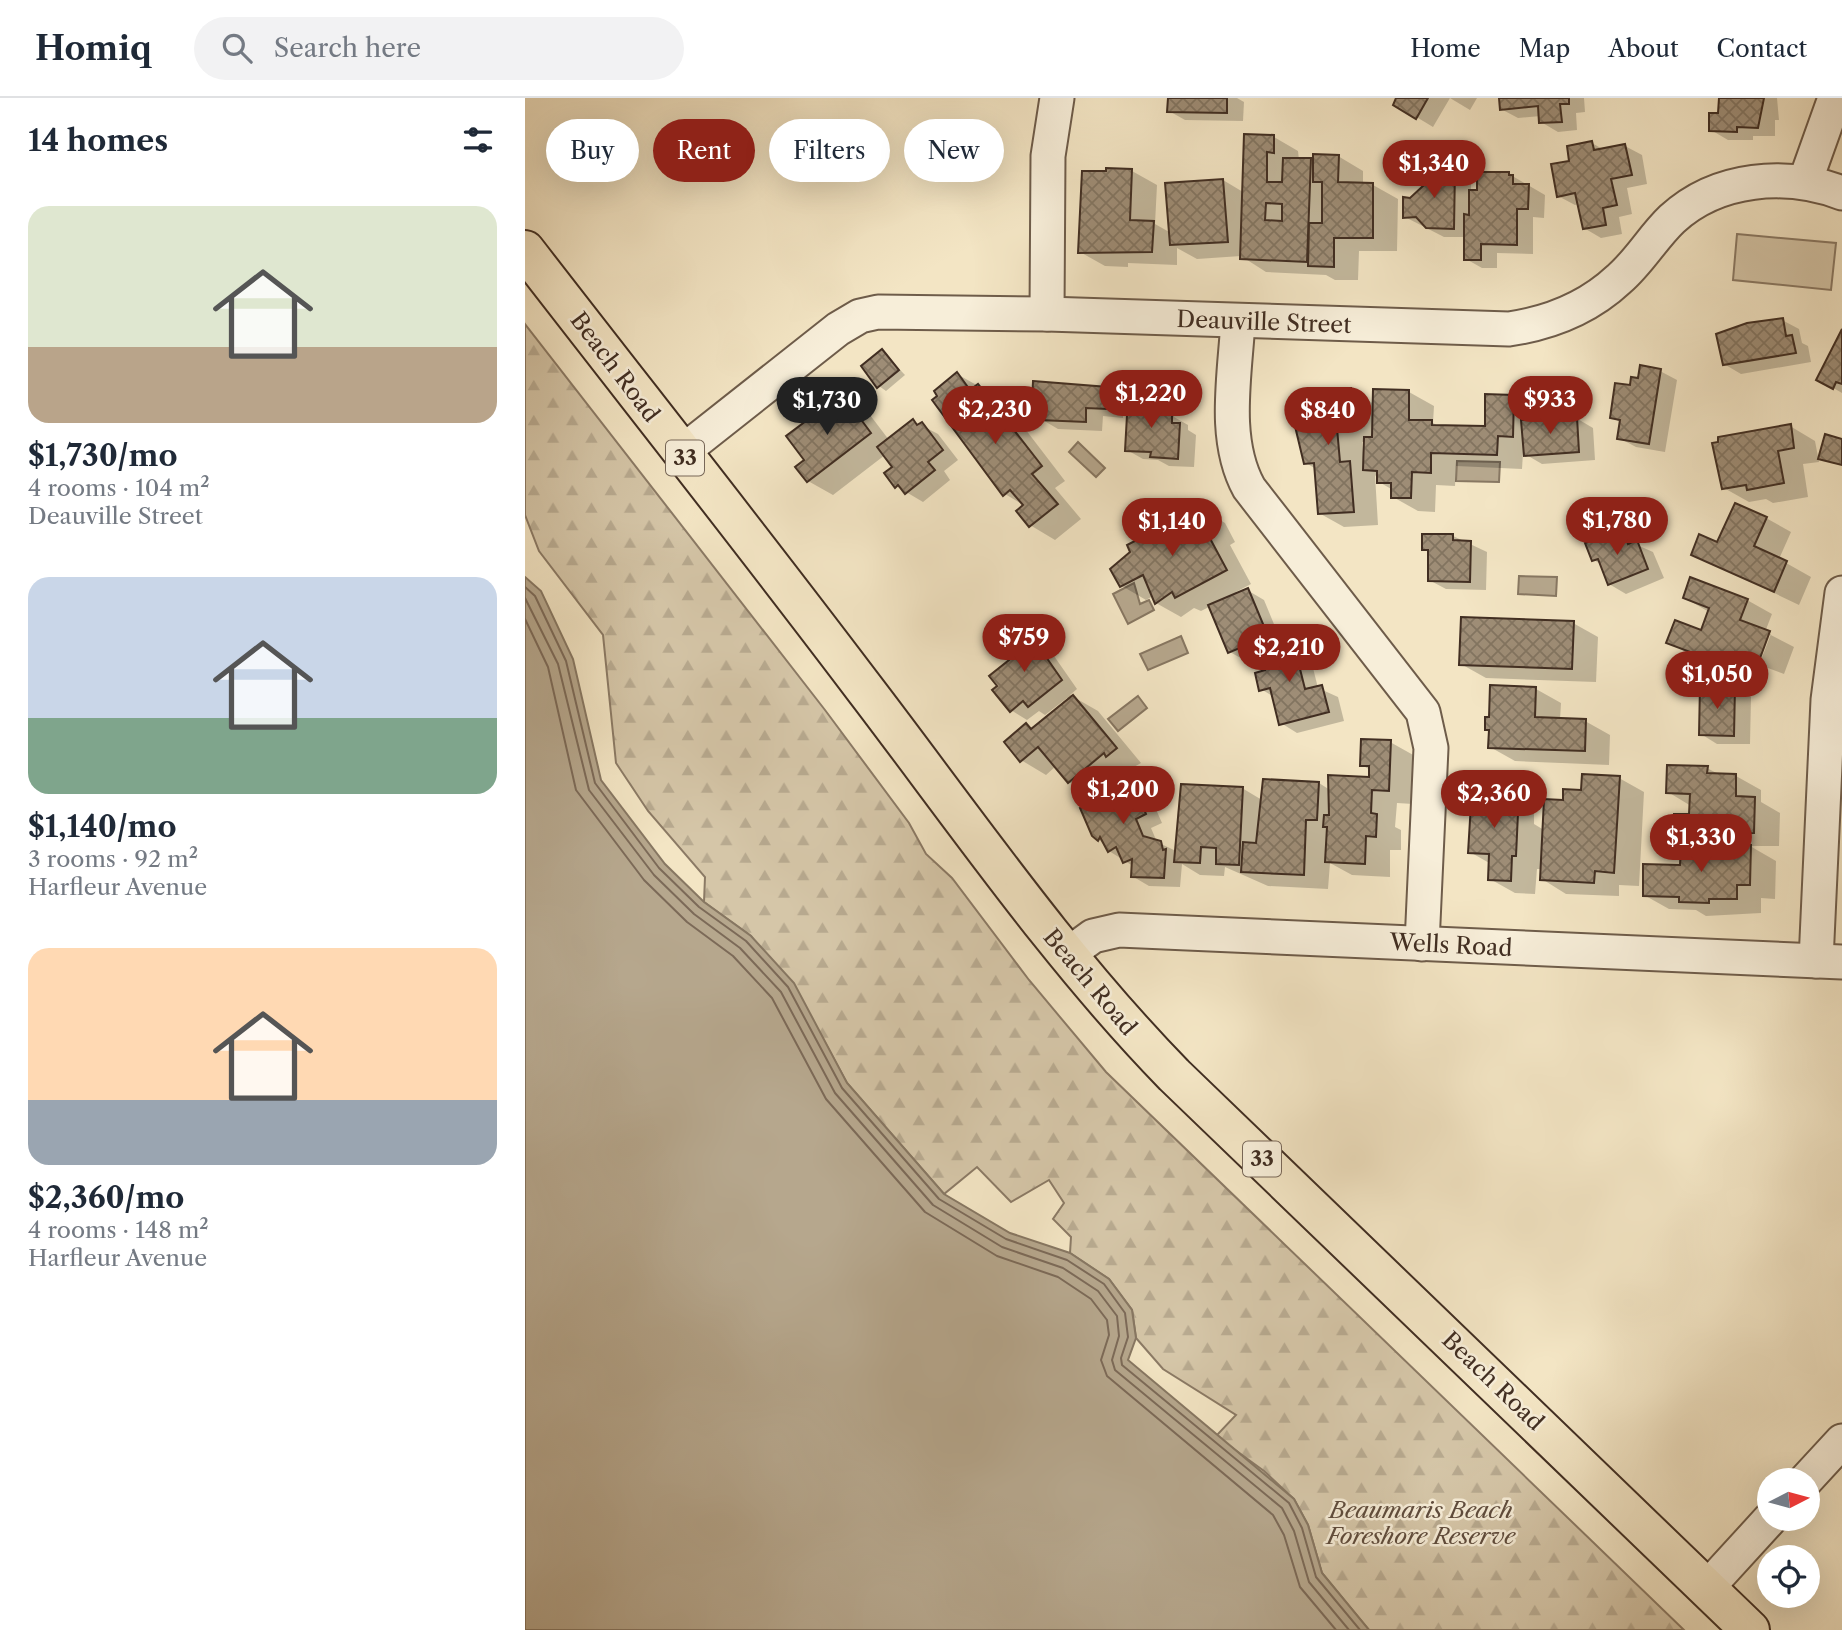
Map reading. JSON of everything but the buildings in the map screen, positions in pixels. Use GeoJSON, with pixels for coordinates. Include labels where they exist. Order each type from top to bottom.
{"type":"FeatureCollection","features":[{"type":"Feature","properties":{"kind":"main road","name":"Beach Road"},"geometry":{"type":"LineString","coordinates":[[525,250],[1107,1004],[1174,1075],[1750,1630]]}},
{"type":"Feature","properties":{"kind":"street"},"geometry":{"type":"LineString","coordinates":[[1047,314],[1048,156],[1057,98]]}},
{"type":"Feature","properties":{"kind":"street"},"geometry":{"type":"LineString","coordinates":[[1805,182],[1835,98]]}},
{"type":"Feature","properties":{"kind":"street","name":"Deauville Street"},"geometry":{"type":"LineString","coordinates":[[681,453],[838,329],[860,316],[896,310],[1477,330],[1529,326],[1570,312],[1604,292],[1621,278],[1670,221],[1703,198],[1743,184],[1765,181],[1805,182],[1842,193]]}},
{"type":"Feature","properties":{"kind":"street"},"geometry":{"type":"LineString","coordinates":[[1238,321],[1233,434],[1237,466],[1249,488],[1423,712],[1431,748],[1422,944]]}},
{"type":"Feature","properties":{"kind":"street"},"geometry":{"type":"LineString","coordinates":[[1829,961],[1828,701],[1842,593]]}},
{"type":"Feature","properties":{"kind":"street","name":"Wells Road"},"geometry":{"type":"LineString","coordinates":[[1067,955],[1093,936],[1119,930],[1829,961]]}},
{"type":"Feature","properties":{"kind":"street"},"geometry":{"type":"LineString","coordinates":[[1817,1468],[1842,1441]]}},
{"type":"Feature","properties":{"kind":"street"},"geometry":{"type":"LineString","coordinates":[[1706,1589],[1759,1531]]}},
{"type":"Feature","properties":{"kind":"green space"},"geometry":{"type":"Polygon","coordinates":[[[1737,234],[1836,243],[1831,290],[1733,280],[1737,234]]]}},
{"type":"Feature","properties":{"kind":"green space","name":"Beaumaris Beach Foreshore Reserve"},"geometry":{"type":"Polygon","coordinates":[[[525,324],[825,710],[909,823],[926,854],[952,878],[1029,980],[1106,1072],[1684,1630],[1369,1630],[1322,1573],[1308,1525],[1294,1499],[1264,1471],[1216,1436],[1236,1415],[1163,1369],[1136,1338],[1132,1310],[1109,1279],[1070,1253],[1071,1237],[1053,1219],[1064,1203],[1049,1180],[1011,1202],[977,1167],[944,1194],[847,1083],[822,1037],[751,936],[704,902],[705,877],[648,811],[616,763],[603,635],[539,551],[525,515],[525,324]]]}},
{"type":"Feature","properties":{"kind":"water"},"geometry":{"type":"Polygon","coordinates":[[[1078,442],[1105,468],[1096,477],[1069,452],[1078,442]]]}},
{"type":"Feature","properties":{"kind":"water"},"geometry":{"type":"Polygon","coordinates":[[[1457,461],[1500,462],[1499,482],[1456,481],[1457,461]]]}},
{"type":"Feature","properties":{"kind":"water"},"geometry":{"type":"Polygon","coordinates":[[[1519,576],[1557,577],[1556,596],[1518,594],[1519,576]]]}},
{"type":"Feature","properties":{"kind":"water"},"geometry":{"type":"Polygon","coordinates":[[[525,577],[541,591],[573,659],[601,780],[665,864],[704,902],[751,936],[794,983],[847,1083],[944,1194],[1010,1233],[1070,1253],[1109,1279],[1132,1310],[1136,1338],[1128,1360],[1294,1499],[1308,1525],[1322,1573],[1369,1630],[525,1630],[525,577]]]}},
{"type":"Feature","properties":{"kind":"water"},"geometry":{"type":"Polygon","coordinates":[[[1134,583],[1140,604],[1149,600],[1154,610],[1128,624],[1113,594],[1134,583]]]}},
{"type":"Feature","properties":{"kind":"water"},"geometry":{"type":"Polygon","coordinates":[[[1181,636],[1188,653],[1148,670],[1140,654],[1181,636]]]}},
{"type":"Feature","properties":{"kind":"water"},"geometry":{"type":"Polygon","coordinates":[[[1138,696],[1147,708],[1118,731],[1108,719],[1138,696]]]}}]}
